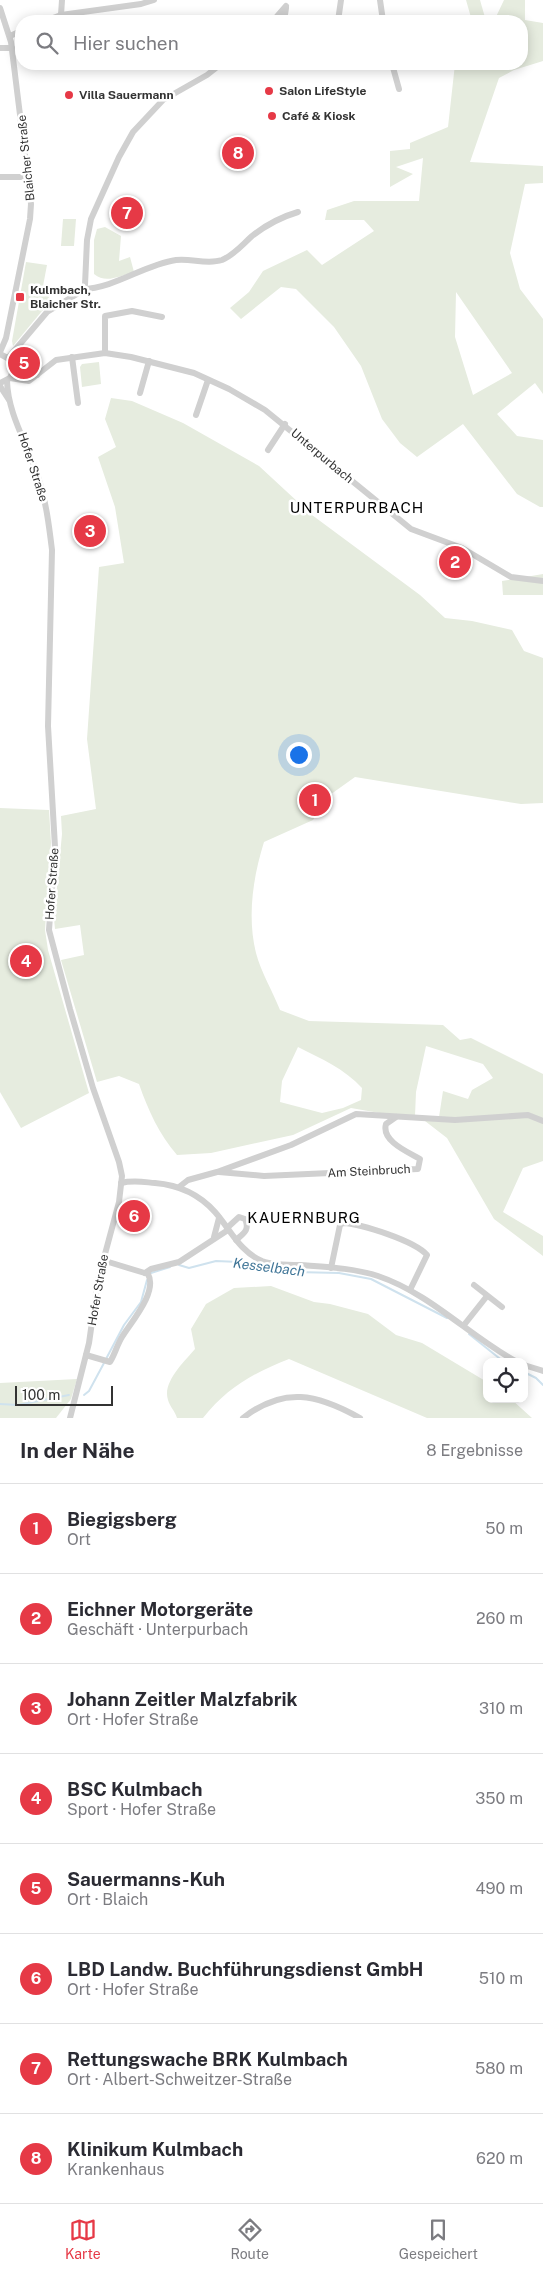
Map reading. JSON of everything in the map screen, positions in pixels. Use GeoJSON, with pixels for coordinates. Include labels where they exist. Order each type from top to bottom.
{"type":"FeatureCollection","features":[{"type":"Feature","properties":{"kind":"street"},"geometry":{"type":"LineString","coordinates":[[62,0],[61,15],[141,4],[154,0]]}},
{"type":"Feature","properties":{"kind":"street"},"geometry":{"type":"LineString","coordinates":[[339,15],[341,0]]}},
{"type":"Feature","properties":{"kind":"street"},"geometry":{"type":"LineString","coordinates":[[380,0],[382,15]]}},
{"type":"Feature","properties":{"kind":"street"},"geometry":{"type":"LineString","coordinates":[[279,15],[286,6],[285,15]]}},
{"type":"Feature","properties":{"kind":"street","name":"Blaicher Straße"},"geometry":{"type":"LineString","coordinates":[[0,8],[10,36],[12,48],[29,177],[30,219],[4,355]]}},
{"type":"Feature","properties":{"kind":"street"},"geometry":{"type":"LineString","coordinates":[[10,36],[15,34]]}},
{"type":"Feature","properties":{"kind":"street"},"geometry":{"type":"LineString","coordinates":[[0,48],[12,48]]}},
{"type":"Feature","properties":{"kind":"street"},"geometry":{"type":"LineString","coordinates":[[82,289],[86,281],[87,240],[91,219],[119,157],[134,132],[163,100],[213,70]]}},
{"type":"Feature","properties":{"kind":"street"},"geometry":{"type":"LineString","coordinates":[[394,70],[399,89]]}},
{"type":"Feature","properties":{"kind":"street"},"geometry":{"type":"LineString","coordinates":[[0,177],[29,177]]}},
{"type":"Feature","properties":{"kind":"street"},"geometry":{"type":"LineString","coordinates":[[38,375],[24,376],[14,369],[4,355],[47,312],[82,289],[109,284],[166,262],[179,260],[209,262],[221,260],[233,254],[268,224],[298,212]]}},
{"type":"Feature","properties":{"kind":"street"},"geometry":{"type":"LineString","coordinates":[[105,354],[105,316],[132,311],[162,317]]}},
{"type":"Feature","properties":{"kind":"street","name":"Unterpurbach"},"geometry":{"type":"LineString","coordinates":[[38,375],[50,363],[72,357],[116,354],[177,368],[208,380],[250,400],[285,424],[411,529],[462,548],[511,577],[543,581]]}},
{"type":"Feature","properties":{"kind":"street"},"geometry":{"type":"LineString","coordinates":[[72,357],[78,403]]}},
{"type":"Feature","properties":{"kind":"street"},"geometry":{"type":"LineString","coordinates":[[140,394],[149,361]]}},
{"type":"Feature","properties":{"kind":"street"},"geometry":{"type":"LineString","coordinates":[[4,382],[14,369]]}},
{"type":"Feature","properties":{"kind":"street"},"geometry":{"type":"LineString","coordinates":[[4,382],[29,381],[38,375]]}},
{"type":"Feature","properties":{"kind":"street"},"geometry":{"type":"LineString","coordinates":[[196,415],[208,380]]}},
{"type":"Feature","properties":{"kind":"street","name":"Hofer Straße"},"geometry":{"type":"LineString","coordinates":[[4,382],[38,477],[48,516],[52,550],[48,726],[55,847],[49,930],[51,945],[93,1088],[119,1162],[122,1183],[119,1202],[102,1260],[86,1355],[70,1418]]}},
{"type":"Feature","properties":{"kind":"street","name":"Unterpurbach"},"geometry":{"type":"LineString","coordinates":[[268,450],[285,424]]}},
{"type":"Feature","properties":{"kind":"street","name":"Am Steinbruch"},"geometry":{"type":"LineString","coordinates":[[179,1187],[188,1180],[218,1172],[291,1145],[356,1114],[396,1117]]}},
{"type":"Feature","properties":{"kind":"street"},"geometry":{"type":"LineString","coordinates":[[396,1117],[455,1120],[528,1115],[543,1121]]}},
{"type":"Feature","properties":{"kind":"street","name":"Am Steinbruch"},"geometry":{"type":"LineString","coordinates":[[218,1172],[264,1176],[418,1169],[420,1159],[395,1144],[386,1132],[386,1124],[396,1117]]}},
{"type":"Feature","properties":{"kind":"street"},"geometry":{"type":"LineString","coordinates":[[122,1183],[131,1180],[179,1187],[206,1204],[248,1253],[262,1261],[357,1270],[380,1277],[410,1290],[510,1358]]}},
{"type":"Feature","properties":{"kind":"street"},"geometry":{"type":"LineString","coordinates":[[214,1237],[219,1218]]}},
{"type":"Feature","properties":{"kind":"street"},"geometry":{"type":"LineString","coordinates":[[86,1355],[110,1362],[120,1339],[147,1299],[148,1275],[151,1269],[179,1262],[228,1229],[239,1218],[245,1220],[248,1226],[246,1232],[236,1240]]}},
{"type":"Feature","properties":{"kind":"street"},"geometry":{"type":"LineString","coordinates":[[331,1268],[340,1225],[343,1223],[351,1224],[376,1230],[427,1255],[410,1290]]}},
{"type":"Feature","properties":{"kind":"street"},"geometry":{"type":"LineString","coordinates":[[102,1260],[148,1275]]}},
{"type":"Feature","properties":{"kind":"street"},"geometry":{"type":"LineString","coordinates":[[474,1285],[502,1307]]}},
{"type":"Feature","properties":{"kind":"street"},"geometry":{"type":"LineString","coordinates":[[464,1325],[487,1296]]}},
{"type":"Feature","properties":{"kind":"street"},"geometry":{"type":"LineString","coordinates":[[528,1366],[543,1371]]}},
{"type":"Feature","properties":{"kind":"street"},"geometry":{"type":"LineString","coordinates":[[243,1418],[268,1401],[284,1397],[302,1396],[331,1403],[360,1418]]}},
{"type":"Feature","properties":{"kind":"shaded area"},"geometry":{"type":"Polygon","coordinates":[[[466,0],[480,0],[484,15],[470,15],[466,0]]]}},
{"type":"Feature","properties":{"kind":"shaded area"},"geometry":{"type":"Polygon","coordinates":[[[504,0],[525,0],[525,15],[497,15],[504,0]]]}},
{"type":"Feature","properties":{"kind":"shaded area"},"geometry":{"type":"Polygon","coordinates":[[[528,20],[543,23],[543,61],[528,66],[528,20]]]}},
{"type":"Feature","properties":{"kind":"shaded area"},"geometry":{"type":"Polygon","coordinates":[[[454,70],[514,70],[499,78],[470,162],[543,166],[543,183],[525,184],[510,253],[520,289],[543,319],[543,394],[535,383],[497,414],[517,436],[543,440],[543,507],[517,494],[463,424],[417,457],[400,443],[382,419],[361,366],[334,327],[296,289],[281,287],[241,319],[230,308],[249,292],[263,271],[307,250],[322,265],[374,231],[364,220],[325,220],[327,210],[354,201],[419,201],[423,158],[396,167],[413,174],[390,187],[390,151],[410,149],[410,143],[448,127],[454,70]],[[456,292],[455,337],[473,395],[512,373],[456,292]]]}},
{"type":"Feature","properties":{"kind":"shaded area"},"geometry":{"type":"Polygon","coordinates":[[[63,219],[76,219],[74,246],[61,246],[63,219]]]}},
{"type":"Feature","properties":{"kind":"shaded area"},"geometry":{"type":"Polygon","coordinates":[[[105,227],[121,236],[119,261],[130,257],[134,272],[108,279],[94,274],[94,240],[97,229],[105,227]]]}},
{"type":"Feature","properties":{"kind":"shaded area"},"geometry":{"type":"Polygon","coordinates":[[[26,262],[47,265],[43,286],[52,303],[42,311],[13,346],[12,341],[26,262]]]}},
{"type":"Feature","properties":{"kind":"shaded area"},"geometry":{"type":"Polygon","coordinates":[[[99,362],[101,384],[82,387],[80,367],[82,364],[99,362]]]}},
{"type":"Feature","properties":{"kind":"shaded area"},"geometry":{"type":"Polygon","coordinates":[[[111,398],[132,401],[183,423],[259,466],[312,515],[420,595],[445,618],[472,621],[512,630],[524,651],[543,658],[543,803],[521,804],[355,777],[327,797],[313,820],[264,842],[254,883],[252,925],[256,953],[280,1010],[309,1021],[443,1025],[460,1040],[471,1038],[543,1074],[543,1161],[523,1168],[503,1212],[543,1236],[543,1256],[494,1219],[447,1138],[425,1121],[351,1108],[293,1135],[211,1153],[177,1155],[155,1121],[139,1084],[119,1076],[97,1082],[61,960],[84,955],[80,925],[55,929],[54,919],[62,834],[61,816],[96,809],[87,739],[99,567],[124,563],[115,507],[98,457],[116,447],[105,419],[111,398]],[[426,1046],[416,1092],[415,1116],[439,1117],[443,1091],[468,1099],[472,1090],[493,1078],[483,1064],[426,1046]],[[298,1047],[282,1081],[280,1102],[322,1113],[343,1108],[361,1100],[362,1088],[348,1075],[332,1064],[298,1047]]]}},
{"type":"Feature","properties":{"kind":"shaded area"},"geometry":{"type":"Polygon","coordinates":[[[543,574],[543,595],[503,595],[502,581],[543,574]]]}},
{"type":"Feature","properties":{"kind":"shaded area"},"geometry":{"type":"Polygon","coordinates":[[[0,808],[49,810],[51,843],[45,930],[48,950],[89,1093],[21,1128],[0,1092],[0,808]]]}},
{"type":"Feature","properties":{"kind":"shaded area"},"geometry":{"type":"Polygon","coordinates":[[[271,1286],[314,1302],[330,1304],[368,1314],[396,1335],[422,1343],[483,1380],[483,1403],[515,1403],[532,1418],[427,1418],[289,1359],[242,1382],[212,1407],[203,1418],[177,1418],[168,1400],[168,1386],[175,1372],[195,1349],[191,1329],[206,1304],[234,1288],[271,1286]]]}},
{"type":"Feature","properties":{"kind":"shaded area"},"geometry":{"type":"Polygon","coordinates":[[[77,1379],[71,1399],[56,1418],[0,1418],[0,1383],[77,1379]]]}},
{"type":"Feature","properties":{"kind":"waterway","name":"Kesselbach"},"geometry":{"type":"LineString","coordinates":[[179,1265],[189,1268],[216,1261],[239,1262],[296,1272],[339,1273],[371,1279],[447,1318]]}},
{"type":"Feature","properties":{"kind":"waterway","name":"Kesselbach"},"geometry":{"type":"LineString","coordinates":[[151,1273],[170,1267]]}},
{"type":"Feature","properties":{"kind":"waterway","name":"Kesselbach"},"geometry":{"type":"LineString","coordinates":[[106,1359],[124,1325],[141,1302],[147,1280]]}},
{"type":"Feature","properties":{"kind":"waterway","name":"Kesselbach"},"geometry":{"type":"LineString","coordinates":[[469,1334],[499,1358]]}},
{"type":"Feature","properties":{"kind":"waterway","name":"Kesselbach"},"geometry":{"type":"LineString","coordinates":[[84,1395],[89,1391],[104,1363]]}},
{"type":"Feature","properties":{"kind":"waterway","name":"Kesselbach"},"geometry":{"type":"LineString","coordinates":[[528,1374],[536,1378],[543,1385]]}},
{"type":"Feature","properties":{"kind":"waterway","name":"Kesselbach"},"geometry":{"type":"LineString","coordinates":[[0,1404],[18,1405],[69,1395]]}},
{"type":"Feature","properties":{"kind":"place","name":"Salon LifeStyle"},"geometry":{"type":"Point","coordinates":[269,91]}},
{"type":"Feature","properties":{"kind":"place","name":"Villa Sauermann"},"geometry":{"type":"Point","coordinates":[69,95]}},
{"type":"Feature","properties":{"kind":"place","name":"Café & Kiosk"},"geometry":{"type":"Point","coordinates":[272,116]}},
{"type":"Feature","properties":{"kind":"place","name":"Klinikum Kulmbach"},"geometry":{"type":"Point","coordinates":[238,153]}},
{"type":"Feature","properties":{"kind":"place","name":"Rettungswache BRK Kulmbach"},"geometry":{"type":"Point","coordinates":[127,213]}},
{"type":"Feature","properties":{"kind":"place","name":"Kulmbach, Blaicher Str."},"geometry":{"type":"Point","coordinates":[20,297]}},
{"type":"Feature","properties":{"kind":"place","name":"Sauermanns-Kuh"},"geometry":{"type":"Point","coordinates":[24,363]}},
{"type":"Feature","properties":{"kind":"place","name":"Johann Zeitler Malzfabrik"},"geometry":{"type":"Point","coordinates":[90,531]}},
{"type":"Feature","properties":{"kind":"place","name":"Eichner Motorgeräte"},"geometry":{"type":"Point","coordinates":[455,562]}},
{"type":"Feature","properties":{"kind":"place","name":"Biegigsberg"},"geometry":{"type":"Point","coordinates":[315,800]}},
{"type":"Feature","properties":{"kind":"place","name":"BSC Kulmbach"},"geometry":{"type":"Point","coordinates":[26,961]}},
{"type":"Feature","properties":{"kind":"place","name":"LBD Landw. Buchführungsdienst GmbH"},"geometry":{"type":"Point","coordinates":[134,1216]}},
{"type":"Feature","properties":{"kind":"district","name":"UNTERPURBACH"},"geometry":{"type":"Point","coordinates":[357,507]}},
{"type":"Feature","properties":{"kind":"district","name":"KAUERNBURG"},"geometry":{"type":"Point","coordinates":[304,1217]}}]}
